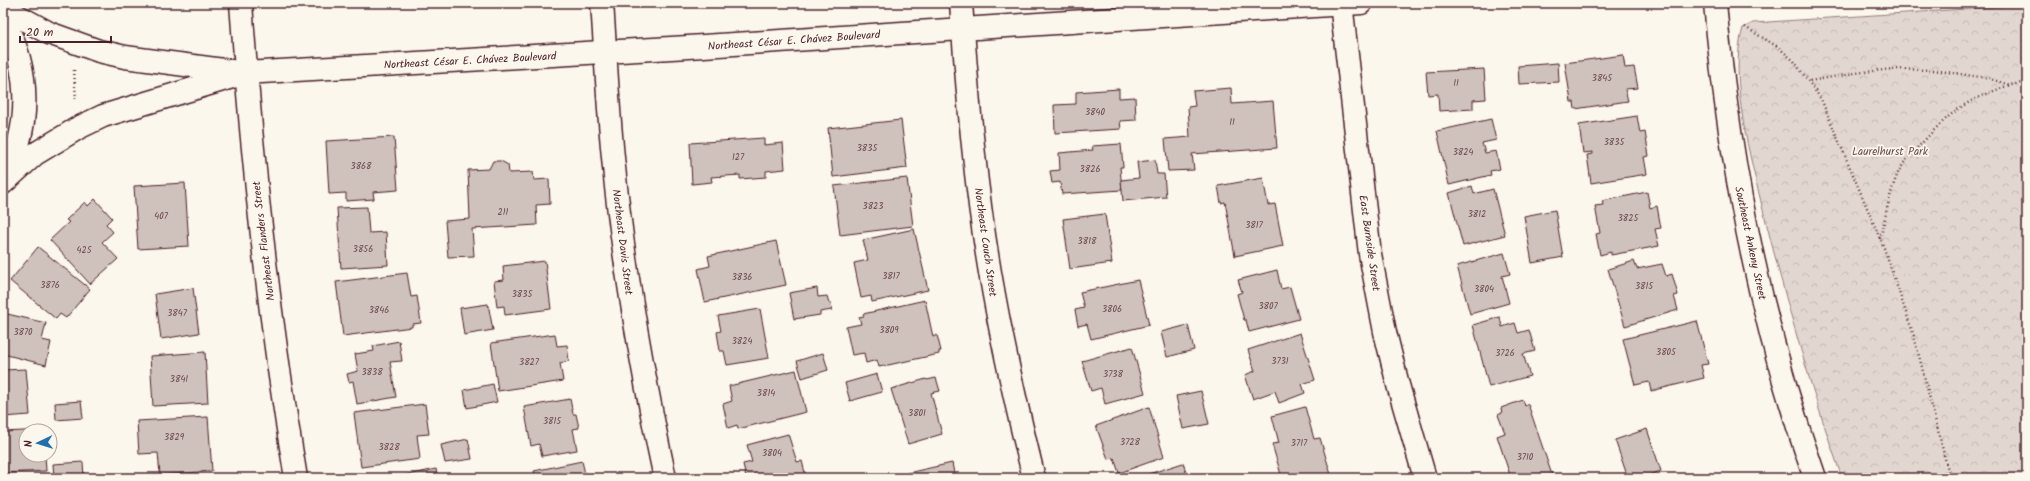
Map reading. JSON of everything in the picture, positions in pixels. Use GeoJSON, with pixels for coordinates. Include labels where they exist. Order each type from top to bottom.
{"type":"FeatureCollection","features":[{"type":"Feature","properties":{"kind":"main road","name":"Northeast Flanders Street"},"geometry":{"type":"LineString","coordinates":[[241,3],[260,220],[286,422],[296,478]]}},
{"type":"Feature","properties":{"kind":"main road","name":"Northeast Davis Street"},"geometry":{"type":"LineString","coordinates":[[602,3],[614,166],[625,262],[648,399],[665,478]]}},
{"type":"Feature","properties":{"kind":"main road","name":"Northeast Couch Street"},"geometry":{"type":"LineString","coordinates":[[961,3],[974,159],[994,294],[1022,432],[1034,478]]}},
{"type":"Feature","properties":{"kind":"main road","name":"Northeast César E. Chávez Boulevard"},"geometry":{"type":"LineString","coordinates":[[3,8],[49,33],[99,51],[125,57],[246,73],[606,52],[1348,3]]}},
{"type":"Feature","properties":{"kind":"main road","name":"East Burnside Street"},"geometry":{"type":"LineString","coordinates":[[1348,3],[1370,254],[1385,332],[1396,378],[1425,478]]}},
{"type":"Feature","properties":{"kind":"main road","name":"Southeast Ankeny Street"},"geometry":{"type":"LineString","coordinates":[[1715,3],[1727,109],[1748,235],[1762,299],[1786,387],[1799,432],[1815,478]]}},
{"type":"Feature","properties":{"kind":"main road"},"geometry":{"type":"LineString","coordinates":[[3,21],[18,53],[23,77],[25,100],[22,124],[16,148],[3,177]]}},
{"type":"Feature","properties":{"kind":"main road","name":"Northeast César E. Chávez Boulevard"},"geometry":{"type":"LineString","coordinates":[[3,182],[35,154],[78,128],[103,116],[246,73]]}},
{"type":"Feature","properties":{"kind":"path"},"geometry":{"type":"LineString","coordinates":[[1745,27],[1778,47],[1794,61],[1821,98],[1880,240],[1914,336],[1950,478]]}},
{"type":"Feature","properties":{"kind":"path"},"geometry":{"type":"LineString","coordinates":[[74,68],[76,102]]}},
{"type":"Feature","properties":{"kind":"path"},"geometry":{"type":"LineString","coordinates":[[1810,81],[1855,73],[1893,69],[1933,70],[1987,78],[2010,85]]}},
{"type":"Feature","properties":{"kind":"path"},"geometry":{"type":"LineString","coordinates":[[1880,240],[1892,189],[1899,171],[1910,155],[1945,118],[1958,108],[1976,98],[2010,85],[2027,82]]}},
{"type":"Feature","properties":{"kind":"green space","name":"Laurelhurst Park"},"geometry":{"type":"Polygon","coordinates":[[[2027,5],[2027,478],[1842,478],[1809,379],[1763,210],[1747,144],[1738,70],[1739,48],[1743,28],[1753,23],[2027,5]]]}},
{"type":"Feature","properties":{"kind":"building"},"geometry":{"type":"Polygon","coordinates":[[[1623,55],[1625,68],[1634,67],[1638,88],[1625,89],[1628,101],[1575,109],[1574,102],[1571,102],[1565,63],[1623,55]]]}},
{"type":"Feature","properties":{"kind":"building"},"geometry":{"type":"Polygon","coordinates":[[[1558,63],[1559,82],[1519,84],[1518,66],[1558,63]]]}},
{"type":"Feature","properties":{"kind":"building"},"geometry":{"type":"Polygon","coordinates":[[[1484,69],[1486,99],[1473,100],[1473,109],[1439,111],[1438,94],[1428,95],[1426,72],[1484,69]]]}},
{"type":"Feature","properties":{"kind":"building"},"geometry":{"type":"Polygon","coordinates":[[[1231,88],[1232,104],[1273,101],[1277,148],[1192,154],[1194,170],[1168,171],[1165,139],[1190,137],[1188,107],[1195,106],[1193,91],[1231,88]]]}},
{"type":"Feature","properties":{"kind":"building"},"geometry":{"type":"Polygon","coordinates":[[[1119,89],[1119,98],[1135,97],[1136,120],[1120,121],[1121,129],[1055,133],[1054,105],[1076,104],[1076,92],[1119,89]]]}},
{"type":"Feature","properties":{"kind":"building"},"geometry":{"type":"Polygon","coordinates":[[[1637,116],[1640,133],[1645,132],[1649,156],[1644,157],[1647,174],[1591,183],[1587,155],[1593,154],[1593,152],[1583,153],[1579,125],[1637,116]]]}},
{"type":"Feature","properties":{"kind":"building"},"geometry":{"type":"Polygon","coordinates":[[[1491,119],[1496,140],[1482,143],[1485,153],[1496,151],[1500,169],[1490,171],[1491,175],[1449,185],[1437,131],[1491,119]]]}},
{"type":"Feature","properties":{"kind":"building"},"geometry":{"type":"Polygon","coordinates":[[[901,120],[907,168],[833,177],[828,128],[901,120]]]}},
{"type":"Feature","properties":{"kind":"building"},"geometry":{"type":"Polygon","coordinates":[[[394,137],[398,190],[373,192],[374,199],[346,201],[346,193],[329,194],[326,141],[394,137]]]}},
{"type":"Feature","properties":{"kind":"building"},"geometry":{"type":"Polygon","coordinates":[[[764,138],[764,145],[783,143],[785,169],[766,171],[766,177],[740,179],[740,175],[711,177],[712,182],[692,184],[690,143],[764,138]]]}},
{"type":"Feature","properties":{"kind":"building"},"geometry":{"type":"Polygon","coordinates":[[[1121,144],[1123,167],[1120,167],[1122,190],[1062,194],[1060,182],[1052,183],[1050,171],[1060,170],[1059,153],[1093,150],[1092,146],[1121,144]]]}},
{"type":"Feature","properties":{"kind":"building"},"geometry":{"type":"Polygon","coordinates":[[[1155,160],[1157,174],[1164,174],[1166,197],[1123,201],[1121,180],[1139,178],[1137,162],[1155,160]]]}},
{"type":"Feature","properties":{"kind":"building"},"geometry":{"type":"Polygon","coordinates":[[[493,161],[501,161],[508,165],[509,173],[533,172],[534,180],[549,179],[550,204],[536,205],[537,225],[472,229],[474,256],[448,257],[445,221],[470,219],[468,170],[489,169],[493,161]]]}},
{"type":"Feature","properties":{"kind":"building"},"geometry":{"type":"Polygon","coordinates":[[[907,178],[913,226],[840,235],[834,186],[907,178]]]}},
{"type":"Feature","properties":{"kind":"building"},"geometry":{"type":"Polygon","coordinates":[[[1263,178],[1268,205],[1275,204],[1283,246],[1235,256],[1225,202],[1221,203],[1218,186],[1263,178]]]}},
{"type":"Feature","properties":{"kind":"building"},"geometry":{"type":"Polygon","coordinates":[[[185,183],[189,246],[138,249],[134,186],[185,183]]]}},
{"type":"Feature","properties":{"kind":"building"},"geometry":{"type":"Polygon","coordinates":[[[1472,186],[1474,194],[1493,189],[1505,235],[1463,246],[1449,193],[1472,186]]]}},
{"type":"Feature","properties":{"kind":"building"},"geometry":{"type":"Polygon","coordinates":[[[1647,192],[1650,208],[1657,206],[1661,228],[1655,229],[1659,246],[1611,255],[1611,252],[1600,255],[1596,234],[1600,233],[1595,206],[1603,205],[1602,201],[1647,192]]]}},
{"type":"Feature","properties":{"kind":"building"},"geometry":{"type":"Polygon","coordinates":[[[95,199],[112,218],[106,224],[113,232],[102,242],[118,259],[90,284],[50,240],[69,222],[66,220],[85,202],[88,206],[95,199]]]}},
{"type":"Feature","properties":{"kind":"building"},"geometry":{"type":"Polygon","coordinates":[[[367,207],[369,233],[386,232],[388,265],[341,268],[337,208],[367,207]]]}},
{"type":"Feature","properties":{"kind":"building"},"geometry":{"type":"Polygon","coordinates":[[[1555,210],[1563,257],[1532,263],[1524,216],[1555,210]]]}},
{"type":"Feature","properties":{"kind":"building"},"geometry":{"type":"Polygon","coordinates":[[[1105,214],[1112,263],[1070,269],[1063,219],[1105,214]]]}},
{"type":"Feature","properties":{"kind":"building"},"geometry":{"type":"Polygon","coordinates":[[[914,229],[928,290],[872,302],[871,296],[861,298],[854,263],[868,260],[863,240],[914,229]]]}},
{"type":"Feature","properties":{"kind":"building"},"geometry":{"type":"Polygon","coordinates":[[[776,241],[786,285],[705,302],[698,269],[710,266],[708,256],[776,241]]]}},
{"type":"Feature","properties":{"kind":"building"},"geometry":{"type":"Polygon","coordinates":[[[38,247],[90,289],[66,318],[60,314],[56,319],[10,281],[38,247]]]}},
{"type":"Feature","properties":{"kind":"building"},"geometry":{"type":"Polygon","coordinates":[[[1504,253],[1510,274],[1502,276],[1509,303],[1470,314],[1457,266],[1504,253]]]}},
{"type":"Feature","properties":{"kind":"building"},"geometry":{"type":"Polygon","coordinates":[[[545,261],[551,309],[505,315],[504,306],[497,307],[494,281],[504,280],[503,266],[545,261]]]}},
{"type":"Feature","properties":{"kind":"building"},"geometry":{"type":"Polygon","coordinates":[[[1634,261],[1637,269],[1662,264],[1666,276],[1672,274],[1678,295],[1674,296],[1678,310],[1625,326],[1608,269],[1634,261]]]}},
{"type":"Feature","properties":{"kind":"building"},"geometry":{"type":"Polygon","coordinates":[[[1277,270],[1281,289],[1290,287],[1299,319],[1249,332],[1237,294],[1242,292],[1238,280],[1277,270]]]}},
{"type":"Feature","properties":{"kind":"building"},"geometry":{"type":"Polygon","coordinates":[[[407,273],[411,297],[417,296],[421,323],[412,324],[412,327],[343,336],[336,282],[407,273]]]}},
{"type":"Feature","properties":{"kind":"building"},"geometry":{"type":"Polygon","coordinates":[[[1138,280],[1149,325],[1091,339],[1087,324],[1078,326],[1075,310],[1084,308],[1080,292],[1138,280]]]}},
{"type":"Feature","properties":{"kind":"building"},"geometry":{"type":"Polygon","coordinates":[[[193,288],[199,333],[161,339],[155,294],[193,288]]]}},
{"type":"Feature","properties":{"kind":"building"},"geometry":{"type":"Polygon","coordinates":[[[817,288],[818,297],[827,296],[829,303],[831,303],[832,310],[820,312],[820,315],[794,319],[789,293],[817,288]]]}},
{"type":"Feature","properties":{"kind":"building"},"geometry":{"type":"Polygon","coordinates":[[[925,300],[933,337],[937,335],[941,351],[939,351],[939,354],[879,367],[877,360],[866,363],[864,353],[852,355],[846,327],[861,324],[859,317],[864,316],[863,314],[925,300]]]}},
{"type":"Feature","properties":{"kind":"building"},"geometry":{"type":"Polygon","coordinates":[[[488,304],[493,330],[464,335],[460,308],[488,304]]]}},
{"type":"Feature","properties":{"kind":"building"},"geometry":{"type":"Polygon","coordinates":[[[760,309],[769,358],[727,365],[724,351],[720,351],[717,332],[721,331],[718,316],[760,309]]]}},
{"type":"Feature","properties":{"kind":"building"},"geometry":{"type":"Polygon","coordinates":[[[3,313],[46,323],[42,340],[51,342],[46,365],[3,354],[3,313]]]}},
{"type":"Feature","properties":{"kind":"building"},"geometry":{"type":"Polygon","coordinates":[[[1500,317],[1502,327],[1515,323],[1518,333],[1529,330],[1535,351],[1523,354],[1530,376],[1489,387],[1473,325],[1500,317]]]}},
{"type":"Feature","properties":{"kind":"building"},"geometry":{"type":"Polygon","coordinates":[[[1697,321],[1708,364],[1701,365],[1704,378],[1651,391],[1649,382],[1635,385],[1623,339],[1697,321]]]}},
{"type":"Feature","properties":{"kind":"building"},"geometry":{"type":"Polygon","coordinates":[[[1188,325],[1194,350],[1167,357],[1161,332],[1188,325]]]}},
{"type":"Feature","properties":{"kind":"building"},"geometry":{"type":"Polygon","coordinates":[[[1300,333],[1315,380],[1302,384],[1305,393],[1279,403],[1275,391],[1253,399],[1245,375],[1255,371],[1248,350],[1300,333]]]}},
{"type":"Feature","properties":{"kind":"building"},"geometry":{"type":"Polygon","coordinates":[[[555,334],[557,346],[567,345],[569,361],[560,363],[563,381],[498,391],[491,343],[555,334]]]}},
{"type":"Feature","properties":{"kind":"building"},"geometry":{"type":"Polygon","coordinates":[[[399,341],[402,361],[390,362],[396,397],[357,404],[353,381],[349,382],[347,374],[358,371],[355,354],[374,351],[373,346],[399,341]]]}},
{"type":"Feature","properties":{"kind":"building"},"geometry":{"type":"Polygon","coordinates":[[[1132,347],[1145,393],[1105,404],[1101,388],[1091,391],[1082,361],[1132,347]]]}},
{"type":"Feature","properties":{"kind":"building"},"geometry":{"type":"Polygon","coordinates":[[[205,352],[208,403],[153,406],[150,356],[205,352]]]}},
{"type":"Feature","properties":{"kind":"building"},"geometry":{"type":"Polygon","coordinates":[[[823,353],[828,370],[802,378],[797,361],[823,353]]]}},
{"type":"Feature","properties":{"kind":"building"},"geometry":{"type":"Polygon","coordinates":[[[26,369],[30,415],[3,417],[3,370],[26,369]]]}},
{"type":"Feature","properties":{"kind":"building"},"geometry":{"type":"Polygon","coordinates":[[[796,370],[806,412],[738,429],[737,425],[728,428],[723,404],[732,401],[729,386],[796,370]]]}},
{"type":"Feature","properties":{"kind":"building"},"geometry":{"type":"Polygon","coordinates":[[[877,374],[882,392],[850,401],[845,383],[877,374]]]}},
{"type":"Feature","properties":{"kind":"building"},"geometry":{"type":"Polygon","coordinates":[[[936,378],[940,391],[931,393],[942,434],[908,444],[891,389],[926,379],[936,378]]]}},
{"type":"Feature","properties":{"kind":"building"},"geometry":{"type":"Polygon","coordinates":[[[493,384],[497,402],[467,408],[464,390],[493,384]]]}},
{"type":"Feature","properties":{"kind":"building"},"geometry":{"type":"Polygon","coordinates":[[[1201,391],[1209,424],[1183,429],[1176,396],[1201,391]]]}},
{"type":"Feature","properties":{"kind":"building"},"geometry":{"type":"Polygon","coordinates":[[[570,399],[573,414],[576,414],[579,428],[573,429],[577,450],[542,456],[539,444],[531,446],[524,407],[570,399]]]}},
{"type":"Feature","properties":{"kind":"building"},"geometry":{"type":"Polygon","coordinates":[[[1523,400],[1525,406],[1528,404],[1553,478],[1511,478],[1497,436],[1505,433],[1498,415],[1502,413],[1501,408],[1523,400]]]}},
{"type":"Feature","properties":{"kind":"building"},"geometry":{"type":"Polygon","coordinates":[[[81,401],[83,418],[56,420],[55,403],[81,401]]]}},
{"type":"Feature","properties":{"kind":"building"},"geometry":{"type":"Polygon","coordinates":[[[425,404],[429,434],[417,435],[420,459],[361,467],[354,413],[425,404]]]}},
{"type":"Feature","properties":{"kind":"building"},"geometry":{"type":"Polygon","coordinates":[[[1149,407],[1164,457],[1119,473],[1114,458],[1108,459],[1096,426],[1149,407]]]}},
{"type":"Feature","properties":{"kind":"building"},"geometry":{"type":"Polygon","coordinates":[[[1305,407],[1314,439],[1320,438],[1332,478],[1282,478],[1272,444],[1279,443],[1272,416],[1305,407]]]}},
{"type":"Feature","properties":{"kind":"building"},"geometry":{"type":"Polygon","coordinates":[[[208,417],[212,471],[160,475],[158,453],[139,454],[137,421],[208,417]]]}},
{"type":"Feature","properties":{"kind":"building"},"geometry":{"type":"Polygon","coordinates":[[[1647,429],[1661,471],[1641,478],[1628,478],[1615,440],[1647,429]]]}},
{"type":"Feature","properties":{"kind":"building"},"geometry":{"type":"Polygon","coordinates":[[[18,431],[18,463],[46,463],[46,471],[3,473],[3,432],[18,431]]]}},
{"type":"Feature","properties":{"kind":"building"},"geometry":{"type":"Polygon","coordinates":[[[788,434],[797,462],[802,461],[806,477],[746,478],[743,464],[752,462],[747,445],[788,434]]]}},
{"type":"Feature","properties":{"kind":"building"},"geometry":{"type":"Polygon","coordinates":[[[468,439],[472,459],[445,463],[441,445],[468,439]]]}},
{"type":"Feature","properties":{"kind":"building"},"geometry":{"type":"Polygon","coordinates":[[[582,461],[586,478],[521,478],[535,475],[534,471],[582,461]]]}},
{"type":"Feature","properties":{"kind":"building"},"geometry":{"type":"Polygon","coordinates":[[[83,462],[84,478],[54,478],[53,464],[83,462]]]}},
{"type":"Feature","properties":{"kind":"building"},"geometry":{"type":"Polygon","coordinates":[[[952,463],[955,478],[904,478],[903,474],[952,463]]]}},
{"type":"Feature","properties":{"kind":"building"},"geometry":{"type":"Polygon","coordinates":[[[1183,463],[1188,478],[1136,478],[1183,463]]]}},
{"type":"Feature","properties":{"kind":"building"},"geometry":{"type":"Polygon","coordinates":[[[436,469],[438,478],[393,478],[436,469]]]}}]}
